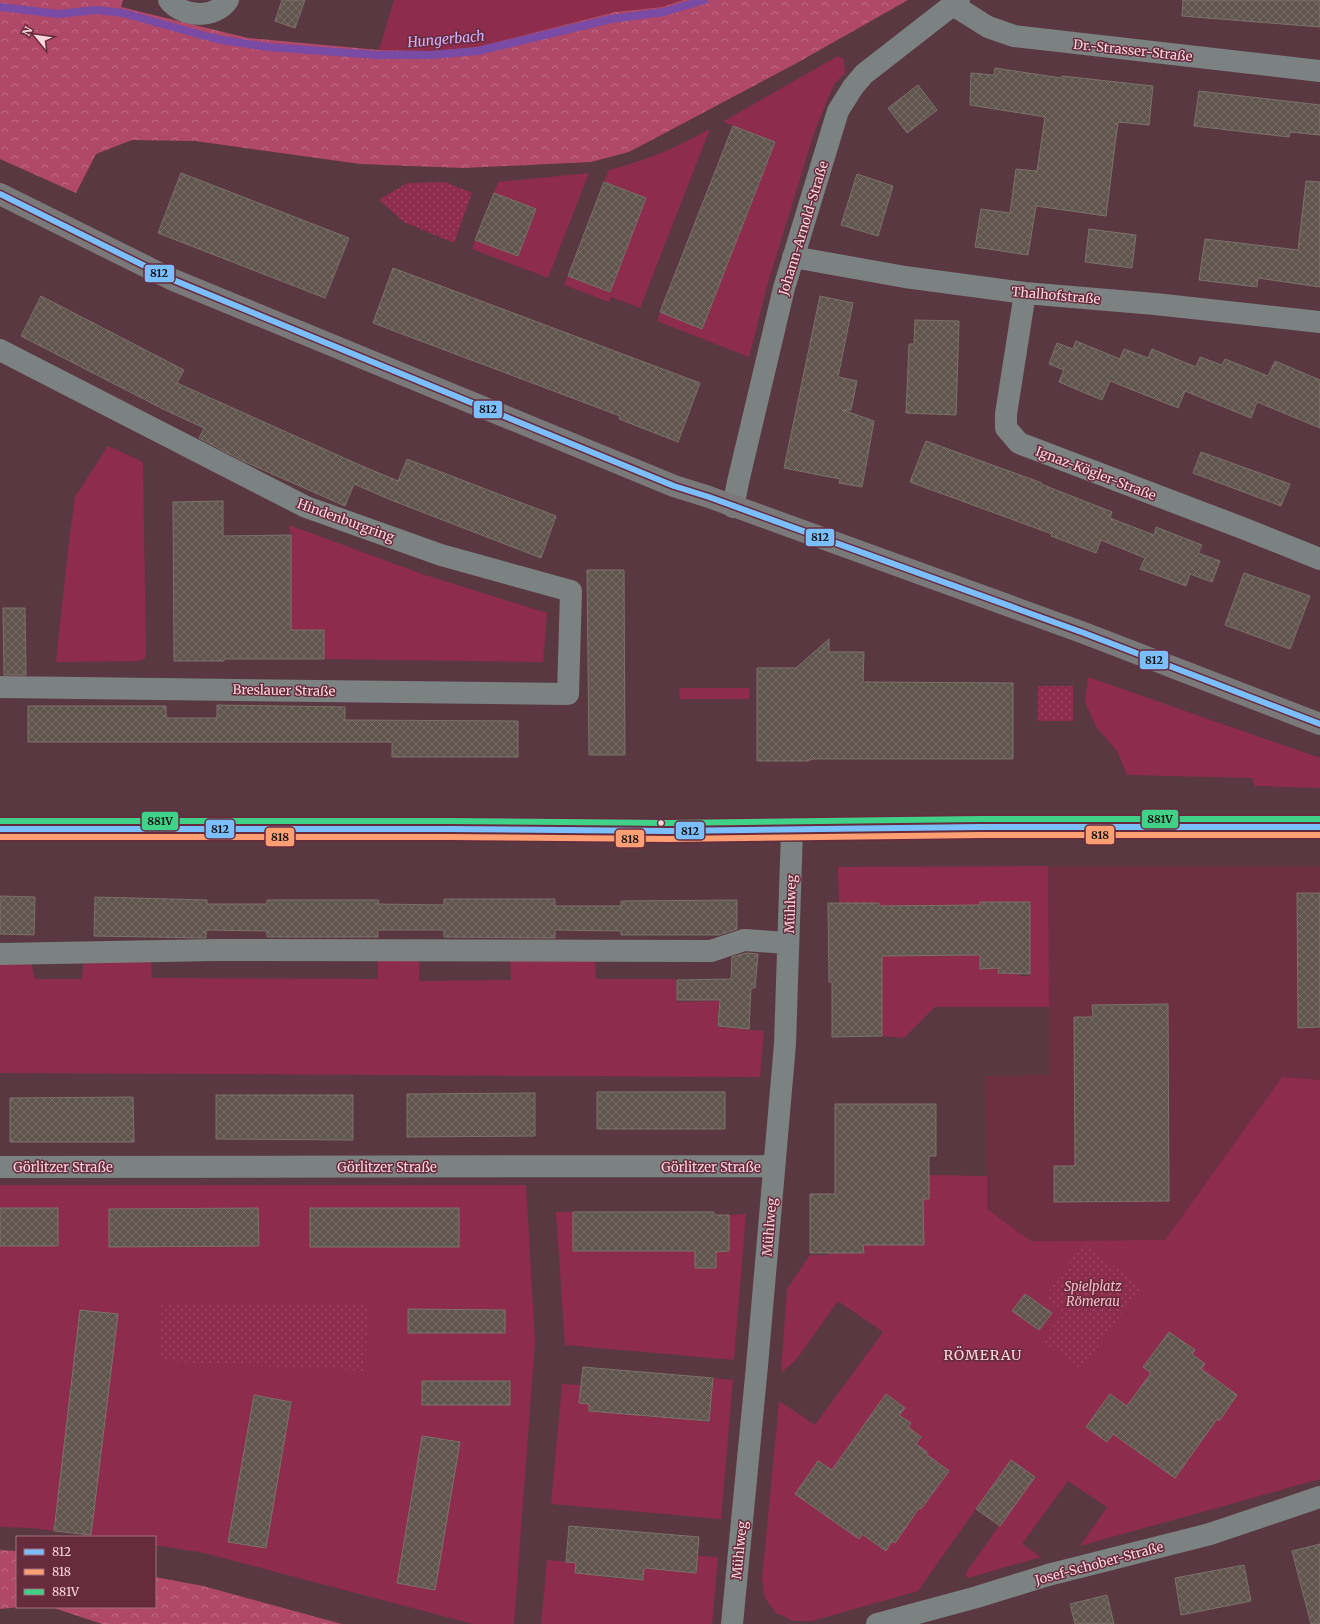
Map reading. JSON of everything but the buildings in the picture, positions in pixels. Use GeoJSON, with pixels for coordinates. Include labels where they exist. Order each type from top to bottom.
{"type":"FeatureCollection","features":[{"type":"Feature","properties":{"kind":"main road"},"geometry":{"type":"LineString","coordinates":[[0,194],[171,279],[674,486],[709,497],[733,507],[1084,633],[1320,724]]}},
{"type":"Feature","properties":{"kind":"main road"},"geometry":{"type":"LineString","coordinates":[[0,829],[450,829],[660,831],[980,827],[1320,827]]}},
{"type":"Feature","properties":{"kind":"street"},"geometry":{"type":"LineString","coordinates":[[169,0],[181,10],[192,14],[203,14],[214,11],[225,4],[228,0]]}},
{"type":"Feature","properties":{"kind":"street","name":"Dr.-Strasser-Straße"},"geometry":{"type":"LineString","coordinates":[[956,3],[988,27],[1014,36],[1320,71]]}},
{"type":"Feature","properties":{"kind":"street","name":"Johann-Arnold-Straße"},"geometry":{"type":"LineString","coordinates":[[733,507],[793,257],[838,111],[853,87],[864,74],[956,3]]}},
{"type":"Feature","properties":{"kind":"street","name":"Thalhofstraße"},"geometry":{"type":"LineString","coordinates":[[793,257],[906,277],[1025,293],[1162,305],[1320,322]]}},
{"type":"Feature","properties":{"kind":"street","name":"Ignaz-Kögler-Straße"},"geometry":{"type":"LineString","coordinates":[[1025,293],[1006,414],[1006,428],[1020,443],[1320,559]]}},
{"type":"Feature","properties":{"kind":"street","name":"Hindenburgring"},"geometry":{"type":"LineString","coordinates":[[0,350],[306,507],[441,555],[571,591],[568,694]]}},
{"type":"Feature","properties":{"kind":"street","name":"Breslauer Straße"},"geometry":{"type":"LineString","coordinates":[[0,687],[568,694]]}},
{"type":"Feature","properties":{"kind":"street","name":"Mühlweg"},"geometry":{"type":"LineString","coordinates":[[732,1624],[757,1366],[785,1044],[792,830]]}},
{"type":"Feature","properties":{"kind":"street"},"geometry":{"type":"LineString","coordinates":[[0,954],[232,950],[711,951],[744,940],[788,944]]}},
{"type":"Feature","properties":{"kind":"street","name":"Görlitzer Straße"},"geometry":{"type":"LineString","coordinates":[[0,1167],[774,1166]]}},
{"type":"Feature","properties":{"kind":"street","name":"Josef-Schober-Straße"},"geometry":{"type":"LineString","coordinates":[[877,1624],[977,1597],[1048,1575],[1210,1534],[1320,1497]]}},
{"type":"Feature","properties":{"kind":"shaded area"},"geometry":{"type":"Polygon","coordinates":[[[1048,866],[1320,866],[1320,1080],[1282,1077],[1165,1240],[1031,1241],[987,1209],[986,1076],[1050,1075],[1048,866]]]}},
{"type":"Feature","properties":{"kind":"green space"},"geometry":{"type":"Polygon","coordinates":[[[0,0],[123,0],[121,7],[248,38],[379,50],[432,51],[477,47],[615,12],[662,7],[683,0],[908,0],[795,64],[629,152],[591,162],[463,168],[360,164],[195,141],[132,140],[96,154],[76,193],[0,159],[0,0]]]}},
{"type":"Feature","properties":{"kind":"green space"},"geometry":{"type":"Polygon","coordinates":[[[394,0],[683,0],[662,7],[615,12],[477,47],[432,51],[379,50],[394,0]]]}},
{"type":"Feature","properties":{"kind":"green space"},"geometry":{"type":"Polygon","coordinates":[[[838,56],[844,60],[845,73],[835,83],[814,133],[767,286],[749,357],[657,321],[660,312],[703,328],[730,258],[688,242],[697,220],[739,236],[775,142],[724,121],[838,56]]]}},
{"type":"Feature","properties":{"kind":"green space"},"geometry":{"type":"Polygon","coordinates":[[[710,129],[640,308],[611,297],[609,302],[564,285],[568,276],[610,292],[646,198],[604,182],[609,170],[661,153],[710,129]]]}},
{"type":"Feature","properties":{"kind":"green space"},"geometry":{"type":"Polygon","coordinates":[[[589,173],[548,278],[472,249],[475,240],[518,256],[536,210],[494,193],[498,182],[589,173]]]}},
{"type":"Feature","properties":{"kind":"green space"},"geometry":{"type":"Polygon","coordinates":[[[445,182],[472,193],[454,243],[404,222],[379,200],[407,183],[445,182]]]}},
{"type":"Feature","properties":{"kind":"green space"},"geometry":{"type":"Polygon","coordinates":[[[108,446],[143,462],[146,657],[139,661],[56,662],[75,497],[108,446]]]}},
{"type":"Feature","properties":{"kind":"green space"},"geometry":{"type":"Polygon","coordinates":[[[289,525],[422,574],[547,613],[543,662],[324,659],[324,630],[291,630],[291,535],[289,525]]]}},
{"type":"Feature","properties":{"kind":"green space"},"geometry":{"type":"Polygon","coordinates":[[[1088,677],[1320,758],[1320,788],[1255,786],[1252,778],[1127,775],[1117,751],[1096,727],[1085,702],[1088,677]]]}},
{"type":"Feature","properties":{"kind":"green space"},"geometry":{"type":"Polygon","coordinates":[[[1038,686],[1073,686],[1073,721],[1038,721],[1038,686]]]}},
{"type":"Feature","properties":{"kind":"green space"},"geometry":{"type":"Polygon","coordinates":[[[679,688],[750,688],[749,699],[680,699],[679,688]]]}},
{"type":"Feature","properties":{"kind":"green space"},"geometry":{"type":"Polygon","coordinates":[[[1048,866],[1049,1007],[935,1007],[904,1038],[882,1036],[882,981],[879,956],[980,955],[980,969],[999,968],[999,973],[1030,976],[1030,902],[980,902],[980,905],[879,906],[839,903],[838,867],[1048,866]]]}},
{"type":"Feature","properties":{"kind":"green space"},"geometry":{"type":"Polygon","coordinates":[[[84,956],[151,958],[152,978],[378,979],[378,959],[419,958],[419,981],[511,980],[510,957],[595,957],[596,979],[676,979],[677,1002],[719,1001],[717,1027],[764,1031],[760,1077],[0,1073],[0,962],[31,962],[35,979],[82,979],[84,956]]]}},
{"type":"Feature","properties":{"kind":"green space"},"geometry":{"type":"Polygon","coordinates":[[[1282,1077],[1320,1080],[1320,1479],[1080,1546],[1107,1507],[1068,1481],[1022,1544],[1041,1557],[968,1578],[965,1574],[999,1526],[976,1509],[918,1591],[812,1621],[793,1621],[776,1613],[765,1598],[762,1579],[779,1401],[815,1425],[883,1332],[838,1301],[796,1360],[781,1373],[787,1289],[810,1255],[828,1255],[829,1253],[863,1253],[863,1243],[923,1245],[923,1209],[921,1199],[929,1198],[929,1175],[987,1176],[987,1209],[1031,1241],[1165,1240],[1282,1077]]]}},
{"type":"Feature","properties":{"kind":"green space"},"geometry":{"type":"Polygon","coordinates":[[[0,1185],[526,1185],[535,1341],[514,1624],[473,1624],[204,1553],[156,1545],[156,1536],[95,1536],[31,1528],[0,1527],[0,1185]]]}},
{"type":"Feature","properties":{"kind":"green space"},"geometry":{"type":"Polygon","coordinates":[[[556,1212],[573,1212],[573,1251],[695,1251],[716,1268],[716,1252],[729,1251],[729,1215],[746,1214],[734,1360],[565,1345],[556,1212]]]}},
{"type":"Feature","properties":{"kind":"green space","name":"Spielplatz Römerau"},"geometry":{"type":"Polygon","coordinates":[[[1083,1244],[1142,1286],[1082,1369],[1042,1341],[1064,1312],[1044,1298],[1083,1244]]]}},
{"type":"Feature","properties":{"kind":"green space"},"geometry":{"type":"Polygon","coordinates":[[[162,1303],[368,1305],[365,1371],[159,1361],[162,1303]]]}},
{"type":"Feature","properties":{"kind":"green space"},"geometry":{"type":"Polygon","coordinates":[[[713,1378],[733,1380],[721,1519],[551,1504],[562,1384],[581,1385],[589,1404],[589,1411],[605,1413],[606,1405],[614,1413],[631,1415],[632,1407],[642,1408],[641,1416],[657,1417],[657,1409],[692,1412],[692,1420],[709,1422],[713,1378]]]}},
{"type":"Feature","properties":{"kind":"green space"},"geometry":{"type":"Polygon","coordinates":[[[0,1550],[16,1551],[16,1607],[0,1609],[0,1550]]]}},
{"type":"Feature","properties":{"kind":"green space"},"geometry":{"type":"Polygon","coordinates":[[[697,1556],[718,1557],[712,1624],[541,1624],[547,1560],[601,1565],[601,1577],[643,1580],[644,1568],[696,1573],[697,1556]]]}},
{"type":"Feature","properties":{"kind":"green space"},"geometry":{"type":"Polygon","coordinates":[[[156,1577],[203,1586],[342,1624],[102,1624],[54,1608],[156,1608],[156,1577]]]}},
{"type":"Feature","properties":{"kind":"waterway","name":"Hungerbach"},"geometry":{"type":"LineString","coordinates":[[210,37],[268,47],[377,55],[431,55],[478,51],[611,19],[664,12],[704,0]]}},
{"type":"Feature","properties":{"kind":"waterway","name":"Hungerbach"},"geometry":{"type":"LineString","coordinates":[[0,7],[58,14],[96,10],[123,13],[205,36]]}},
{"type":"Feature","properties":{"kind":"transit line","name":"812"},"geometry":{"type":"LineString","coordinates":[[0,194],[171,279],[674,486],[709,497],[1084,633],[1320,724]]}},
{"type":"Feature","properties":{"kind":"transit line","name":"881V"},"geometry":{"type":"LineString","coordinates":[[0,821],[450,821],[668,823],[980,819],[1320,819]]}},
{"type":"Feature","properties":{"kind":"transit line","name":"812"},"geometry":{"type":"LineString","coordinates":[[0,829],[450,829],[668,831],[980,827],[1320,827]]}},
{"type":"Feature","properties":{"kind":"transit line","name":"818"},"geometry":{"type":"LineString","coordinates":[[0,837],[450,837],[668,839],[980,835],[1320,835]]}},
{"type":"Feature","properties":{"kind":"district","name":"RÖMERAU"},"geometry":{"type":"Point","coordinates":[983,1355]}}]}
